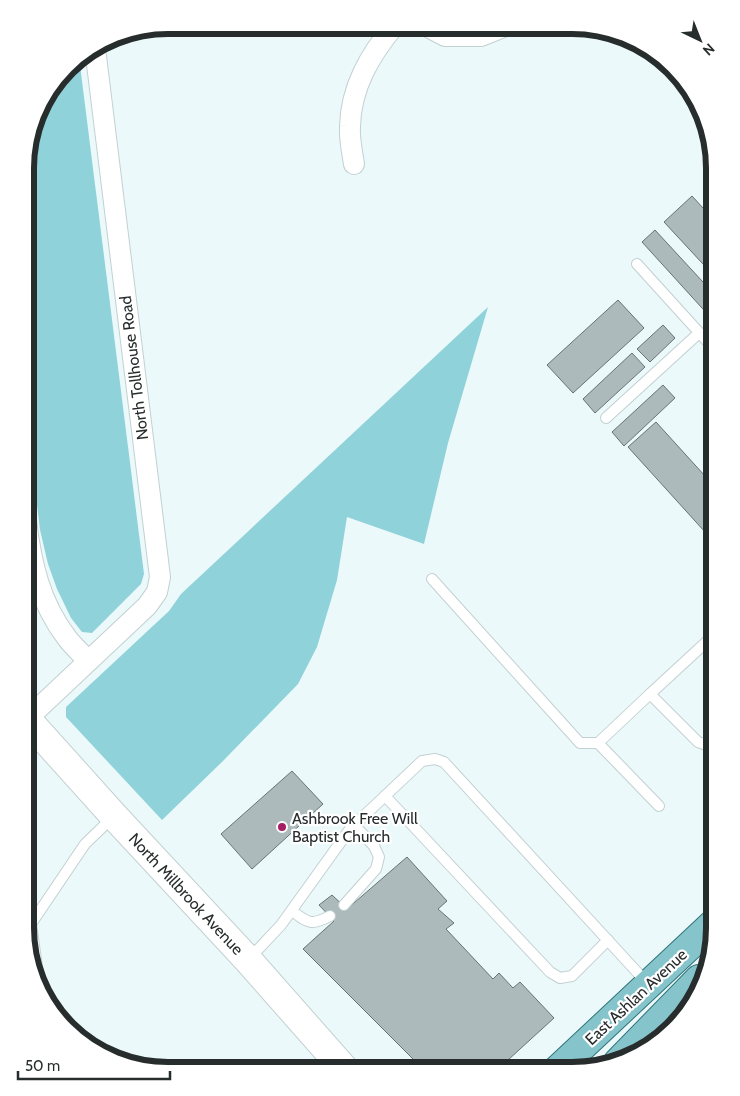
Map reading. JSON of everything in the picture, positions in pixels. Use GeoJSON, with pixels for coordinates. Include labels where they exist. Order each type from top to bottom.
{"type":"FeatureCollection","features":[{"type":"Feature","properties":{"kind":"main road","name":"East Ashlan Avenue"},"geometry":{"type":"LineString","coordinates":[[566,1062],[706,930]]}},
{"type":"Feature","properties":{"kind":"main road","name":"East Ashlan Avenue"},"geometry":{"type":"LineString","coordinates":[[633,1047],[691,989]]}},
{"type":"Feature","properties":{"kind":"street"},"geometry":{"type":"LineString","coordinates":[[354,164],[350,127],[352,101],[362,73],[389,34]]}},
{"type":"Feature","properties":{"kind":"street"},"geometry":{"type":"LineString","coordinates":[[441,34],[445,36],[481,36],[486,34]]}},
{"type":"Feature","properties":{"kind":"street","name":"North Tollhouse Road"},"geometry":{"type":"LineString","coordinates":[[34,711],[148,606],[157,592],[160,577],[96,55]]}},
{"type":"Feature","properties":{"kind":"street"},"geometry":{"type":"LineString","coordinates":[[34,570],[42,596],[67,638],[88,661]]}},
{"type":"Feature","properties":{"kind":"street","name":"North Millbrook Avenue"},"geometry":{"type":"LineString","coordinates":[[34,727],[339,1062]]}},
{"type":"Feature","properties":{"kind":"lane"},"geometry":{"type":"LineString","coordinates":[[637,264],[706,340]]}},
{"type":"Feature","properties":{"kind":"lane"},"geometry":{"type":"LineString","coordinates":[[606,418],[699,332]]}},
{"type":"Feature","properties":{"kind":"lane"},"geometry":{"type":"LineString","coordinates":[[432,579],[580,743],[598,743],[706,642]]}},
{"type":"Feature","properties":{"kind":"lane"},"geometry":{"type":"LineString","coordinates":[[650,694],[698,742],[706,745]]}},
{"type":"Feature","properties":{"kind":"lane"},"geometry":{"type":"LineString","coordinates":[[598,743],[659,806]]}},
{"type":"Feature","properties":{"kind":"lane"},"geometry":{"type":"LineString","coordinates":[[248,960],[282,925],[354,825],[422,762],[435,759],[444,762],[649,984]]}},
{"type":"Feature","properties":{"kind":"lane"},"geometry":{"type":"LineString","coordinates":[[385,796],[550,972],[560,978],[572,976],[608,940]]}},
{"type":"Feature","properties":{"kind":"lane"},"geometry":{"type":"LineString","coordinates":[[34,920],[85,844],[114,816]]}},
{"type":"Feature","properties":{"kind":"lane"},"geometry":{"type":"LineString","coordinates":[[344,905],[376,869],[379,857],[374,846],[354,825]]}},
{"type":"Feature","properties":{"kind":"lane"},"geometry":{"type":"LineString","coordinates":[[292,912],[307,922],[316,924],[330,916]]}},
{"type":"Feature","properties":{"kind":"shaded area"},"geometry":{"type":"Polygon","coordinates":[[[80,67],[144,574],[141,584],[92,633],[82,632],[71,618],[57,589],[48,564],[40,530],[34,479],[35,151],[38,133],[52,101],[67,80],[80,67]]]}},
{"type":"Feature","properties":{"kind":"shaded area"},"geometry":{"type":"Polygon","coordinates":[[[488,307],[448,443],[424,544],[347,517],[337,580],[317,647],[298,684],[162,820],[66,717],[66,707],[169,611],[181,594],[488,307]]]}},
{"type":"Feature","properties":{"kind":"building"},"geometry":{"type":"Polygon","coordinates":[[[692,196],[706,211],[706,267],[664,222],[692,196]]]}},
{"type":"Feature","properties":{"kind":"building"},"geometry":{"type":"Polygon","coordinates":[[[655,230],[706,285],[706,312],[642,242],[655,230]]]}},
{"type":"Feature","properties":{"kind":"building"},"geometry":{"type":"Polygon","coordinates":[[[618,300],[644,328],[573,393],[547,365],[618,300]]]}},
{"type":"Feature","properties":{"kind":"building"},"geometry":{"type":"Polygon","coordinates":[[[663,325],[675,338],[650,362],[637,349],[663,325]]]}},
{"type":"Feature","properties":{"kind":"building"},"geometry":{"type":"Polygon","coordinates":[[[632,353],[645,367],[595,413],[583,399],[632,353]]]}},
{"type":"Feature","properties":{"kind":"building"},"geometry":{"type":"Polygon","coordinates":[[[663,385],[675,398],[624,446],[612,432],[663,385]]]}},
{"type":"Feature","properties":{"kind":"building"},"geometry":{"type":"Polygon","coordinates":[[[656,422],[706,477],[706,533],[628,447],[656,422]]]}},
{"type":"Feature","properties":{"kind":"building"},"geometry":{"type":"Polygon","coordinates":[[[292,771],[323,804],[252,869],[221,834],[292,771]]]}},
{"type":"Feature","properties":{"kind":"building"},"geometry":{"type":"Polygon","coordinates":[[[407,857],[447,901],[438,909],[454,923],[446,929],[493,979],[499,973],[513,988],[520,982],[554,1018],[506,1062],[416,1062],[303,949],[334,921],[319,905],[332,895],[347,909],[407,857]]]}},
{"type":"Feature","properties":{"kind":"place","name":"Ashbrook Free Will Baptist Church"},"geometry":{"type":"Point","coordinates":[282,827]}}]}
